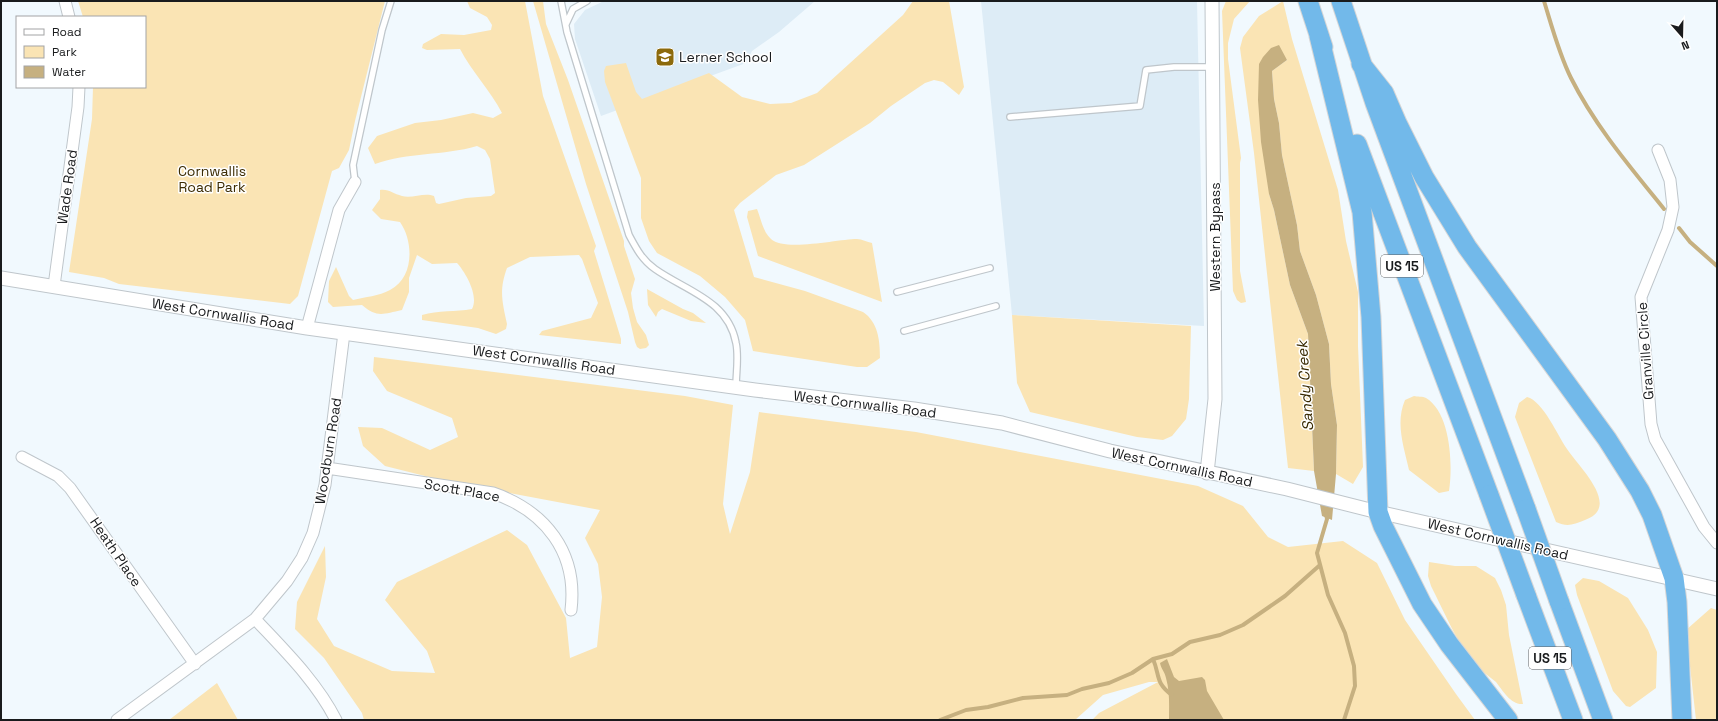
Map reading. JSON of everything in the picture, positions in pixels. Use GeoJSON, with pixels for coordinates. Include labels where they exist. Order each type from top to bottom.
{"type":"FeatureCollection","features":[{"type":"Feature","properties":{"kind":"highway","name":"US 15"},"geometry":{"type":"LineString","coordinates":[[1308,1],[1359,150],[1573,720]]}},
{"type":"Feature","properties":{"kind":"highway","name":"US 15"},"geometry":{"type":"LineString","coordinates":[[1341,1],[1361,64],[1603,720]]}},
{"type":"Feature","properties":{"kind":"highway"},"geometry":{"type":"LineString","coordinates":[[1319,36],[1362,212],[1371,317],[1378,512],[1383,526],[1422,604],[1449,644],[1508,720]]}},
{"type":"Feature","properties":{"kind":"highway"},"geometry":{"type":"LineString","coordinates":[[1361,64],[1384,93],[1421,171],[1467,246],[1628,470],[1652,515],[1674,578],[1677,602],[1682,720]]}},
{"type":"Feature","properties":{"kind":"street"},"geometry":{"type":"LineString","coordinates":[[64,1],[69,16]]}},
{"type":"Feature","properties":{"kind":"street","name":"Western Bypass"},"geometry":{"type":"LineString","coordinates":[[1207,473],[1215,399],[1212,1]]}},
{"type":"Feature","properties":{"kind":"street","name":"Wade Road"},"geometry":{"type":"LineString","coordinates":[[54,286],[78,107],[79,88]]}},
{"type":"Feature","properties":{"kind":"street","name":"Granville Circle"},"geometry":{"type":"LineString","coordinates":[[1658,150],[1670,180],[1673,207],[1668,230],[1641,297],[1651,424],[1655,439],[1696,514],[1707,532],[1717,543]]}},
{"type":"Feature","properties":{"kind":"street"},"geometry":{"type":"LineString","coordinates":[[307,328],[339,210],[355,182]]}},
{"type":"Feature","properties":{"kind":"street","name":"West Cornwallis Road"},"geometry":{"type":"LineString","coordinates":[[1,278],[307,328],[736,387],[914,409],[1002,423],[1110,451],[1286,489],[1378,512],[1674,578],[1717,589]]}},
{"type":"Feature","properties":{"kind":"street","name":"Woodburn Road"},"geometry":{"type":"LineString","coordinates":[[117,720],[255,619],[287,581],[308,546],[323,497],[344,333]]}},
{"type":"Feature","properties":{"kind":"street","name":"Heath Place"},"geometry":{"type":"LineString","coordinates":[[22,457],[58,476],[70,488],[195,664]]}},
{"type":"Feature","properties":{"kind":"street","name":"Scott Place"},"geometry":{"type":"LineString","coordinates":[[327,468],[493,493],[510,499],[526,508],[545,525],[562,550],[569,568],[572,586],[571,610]]}},
{"type":"Feature","properties":{"kind":"street"},"geometry":{"type":"LineString","coordinates":[[255,619],[310,678],[336,720]]}},
{"type":"Feature","properties":{"kind":"lane"},"geometry":{"type":"LineString","coordinates":[[355,182],[353,165],[382,30],[391,1]]}},
{"type":"Feature","properties":{"kind":"lane"},"geometry":{"type":"LineString","coordinates":[[561,1],[566,24],[629,235],[643,259],[655,269],[694,290],[720,310],[733,333],[736,344],[736,387]]}},
{"type":"Feature","properties":{"kind":"lane"},"geometry":{"type":"LineString","coordinates":[[566,24],[573,9],[587,1]]}},
{"type":"Feature","properties":{"kind":"lane"},"geometry":{"type":"LineString","coordinates":[[1010,117],[1140,106],[1146,70],[1174,67],[1213,67]]}},
{"type":"Feature","properties":{"kind":"lane"},"geometry":{"type":"LineString","coordinates":[[897,292],[990,268]]}},
{"type":"Feature","properties":{"kind":"lane"},"geometry":{"type":"LineString","coordinates":[[904,331],[996,306]]}},
{"type":"Feature","properties":{"kind":"shaded area","name":"Lerner School"},"geometry":{"type":"Polygon","coordinates":[[[604,1],[815,1],[779,32],[752,51],[746,63],[601,116],[575,39],[574,24],[585,10],[604,1]]]}},
{"type":"Feature","properties":{"kind":"shaded area"},"geometry":{"type":"Polygon","coordinates":[[[981,1],[1197,1],[1204,326],[1012,315],[981,1]]]}},
{"type":"Feature","properties":{"kind":"green space","name":"Cornwallis Road Park"},"geometry":{"type":"Polygon","coordinates":[[[78,1],[385,1],[349,150],[339,168],[332,171],[298,296],[290,304],[119,284],[104,278],[69,272],[92,119],[93,88],[146,88],[146,16],[83,16],[78,1]]]}},
{"type":"Feature","properties":{"kind":"green space"},"geometry":{"type":"Polygon","coordinates":[[[467,1],[525,1],[543,96],[596,246],[594,251],[621,339],[621,344],[539,335],[542,331],[591,318],[598,303],[582,259],[579,255],[530,257],[507,268],[504,276],[502,296],[507,324],[506,329],[496,334],[478,328],[422,320],[422,315],[428,313],[472,309],[474,298],[468,279],[457,263],[432,264],[417,255],[409,278],[409,292],[402,310],[380,314],[372,312],[362,305],[333,307],[328,302],[329,281],[336,267],[349,296],[353,300],[386,292],[398,284],[404,277],[409,259],[408,239],[400,222],[381,219],[372,210],[380,199],[380,190],[386,190],[406,197],[430,195],[434,196],[436,203],[439,204],[466,198],[491,196],[495,193],[490,159],[485,150],[477,146],[387,160],[375,164],[368,148],[377,136],[415,123],[441,120],[473,113],[493,118],[502,113],[460,49],[427,50],[422,48],[423,44],[441,34],[464,35],[491,30],[492,25],[487,17],[470,8],[467,1]]]}},
{"type":"Feature","properties":{"kind":"green space"},"geometry":{"type":"Polygon","coordinates":[[[533,1],[543,1],[546,24],[568,80],[624,241],[624,246],[635,279],[631,293],[633,308],[637,322],[646,335],[649,345],[646,348],[640,349],[637,347],[635,342],[628,312],[586,184],[533,1]]]}},
{"type":"Feature","properties":{"kind":"green space"},"geometry":{"type":"Polygon","coordinates":[[[913,1],[949,1],[964,87],[959,95],[943,82],[934,80],[925,83],[891,106],[870,123],[804,165],[776,175],[740,203],[734,210],[754,277],[805,291],[863,312],[875,326],[879,338],[880,358],[867,367],[857,367],[753,351],[745,320],[725,297],[700,276],[657,253],[649,241],[641,218],[641,178],[605,82],[604,71],[606,66],[626,63],[636,92],[642,99],[709,73],[742,97],[770,104],[791,103],[817,93],[903,15],[913,1]]]}},
{"type":"Feature","properties":{"kind":"green space"},"geometry":{"type":"Polygon","coordinates":[[[1226,1],[1250,1],[1234,19],[1228,43],[1228,59],[1241,158],[1240,271],[1246,302],[1241,303],[1237,300],[1233,291],[1222,11],[1226,1]]]}},
{"type":"Feature","properties":{"kind":"green space"},"geometry":{"type":"Polygon","coordinates":[[[1283,1],[1292,39],[1338,190],[1346,241],[1358,292],[1358,346],[1363,467],[1353,484],[1336,474],[1337,425],[1331,384],[1329,344],[1316,295],[1300,251],[1297,225],[1282,155],[1279,123],[1274,99],[1272,71],[1287,60],[1271,48],[1269,194],[1274,210],[1290,285],[1308,334],[1314,471],[1288,468],[1254,153],[1240,48],[1243,37],[1259,16],[1283,1]]]}},
{"type":"Feature","properties":{"kind":"green space"},"geometry":{"type":"Polygon","coordinates":[[[757,209],[766,233],[771,239],[778,243],[799,245],[861,239],[872,243],[882,302],[758,256],[747,217],[748,211],[757,209]]]}},
{"type":"Feature","properties":{"kind":"green space"},"geometry":{"type":"Polygon","coordinates":[[[647,289],[693,313],[706,323],[691,321],[662,309],[658,312],[656,317],[648,305],[647,289]]]}},
{"type":"Feature","properties":{"kind":"green space"},"geometry":{"type":"Polygon","coordinates":[[[1012,315],[1191,326],[1189,399],[1186,419],[1172,436],[1163,440],[1137,437],[1030,412],[1017,383],[1012,315]]]}},
{"type":"Feature","properties":{"kind":"green space"},"geometry":{"type":"Polygon","coordinates":[[[374,357],[685,396],[733,405],[723,504],[730,534],[750,472],[759,412],[916,432],[1198,486],[1243,506],[1268,537],[1288,547],[1343,541],[1377,563],[1405,620],[1475,720],[1092,720],[1099,713],[1158,682],[1149,682],[1103,695],[1075,720],[364,720],[362,713],[324,658],[295,629],[297,602],[325,546],[326,577],[317,619],[334,646],[392,671],[435,673],[427,651],[385,600],[397,582],[507,530],[527,545],[566,618],[570,658],[597,647],[602,597],[598,564],[585,538],[600,510],[441,480],[385,466],[363,446],[358,427],[382,428],[430,450],[458,437],[452,418],[387,391],[373,371],[374,357]]]}},
{"type":"Feature","properties":{"kind":"green space"},"geometry":{"type":"Polygon","coordinates":[[[1414,396],[1425,397],[1434,405],[1441,415],[1445,427],[1450,455],[1451,468],[1449,491],[1439,493],[1409,470],[1401,435],[1401,417],[1405,400],[1414,396]]]}},
{"type":"Feature","properties":{"kind":"green space"},"geometry":{"type":"Polygon","coordinates":[[[1527,397],[1539,405],[1550,420],[1567,449],[1594,486],[1599,497],[1599,506],[1595,514],[1585,520],[1570,525],[1556,522],[1515,417],[1519,403],[1527,397]]]}},
{"type":"Feature","properties":{"kind":"green space"},"geometry":{"type":"Polygon","coordinates":[[[1429,562],[1455,566],[1476,566],[1495,578],[1506,605],[1509,635],[1523,704],[1519,704],[1511,700],[1496,682],[1475,664],[1462,646],[1431,586],[1428,576],[1429,562]]]}},
{"type":"Feature","properties":{"kind":"green space"},"geometry":{"type":"Polygon","coordinates":[[[1583,578],[1599,581],[1628,598],[1648,630],[1657,652],[1656,688],[1630,707],[1626,706],[1613,691],[1577,595],[1575,585],[1583,578]]]}},
{"type":"Feature","properties":{"kind":"green space"},"geometry":{"type":"Polygon","coordinates":[[[1711,608],[1717,610],[1717,720],[1696,720],[1686,630],[1711,608]]]}},
{"type":"Feature","properties":{"kind":"green space"},"geometry":{"type":"Polygon","coordinates":[[[217,683],[238,720],[169,720],[217,683]]]}},
{"type":"Feature","properties":{"kind":"water"},"geometry":{"type":"Polygon","coordinates":[[[1279,45],[1287,60],[1272,71],[1274,99],[1279,123],[1282,155],[1297,225],[1300,251],[1316,295],[1329,344],[1331,384],[1337,425],[1336,474],[1332,520],[1322,516],[1314,471],[1308,334],[1290,285],[1274,210],[1269,194],[1261,142],[1258,100],[1259,64],[1271,48],[1279,45]]]}},
{"type":"Feature","properties":{"kind":"water"},"geometry":{"type":"Polygon","coordinates":[[[1167,659],[1174,677],[1179,681],[1202,677],[1205,680],[1207,691],[1224,720],[1169,720],[1168,688],[1160,663],[1167,659]]]}},
{"type":"Feature","properties":{"kind":"waterway"},"geometry":{"type":"LineString","coordinates":[[1544,1],[1563,60],[1581,96],[1602,130],[1664,209]]}},
{"type":"Feature","properties":{"kind":"waterway"},"geometry":{"type":"LineString","coordinates":[[1679,228],[1690,242],[1717,266]]}},
{"type":"Feature","properties":{"kind":"waterway","name":"Sandy Creek"},"geometry":{"type":"LineString","coordinates":[[1326,514],[1327,519],[1317,553],[1328,595],[1345,633],[1354,666],[1355,686],[1344,720]]}},
{"type":"Feature","properties":{"kind":"waterway"},"geometry":{"type":"LineString","coordinates":[[940,720],[966,710],[988,707],[1023,698],[1067,695],[1082,689],[1109,683],[1132,673],[1153,659],[1172,654],[1190,642],[1220,635],[1243,625],[1285,596],[1320,565]]}},
{"type":"Feature","properties":{"kind":"waterway"},"geometry":{"type":"LineString","coordinates":[[1153,659],[1160,683],[1172,695]]}},
{"type":"Feature","properties":{"kind":"place","name":"Lerner School"},"geometry":{"type":"Point","coordinates":[665,57]}}]}
